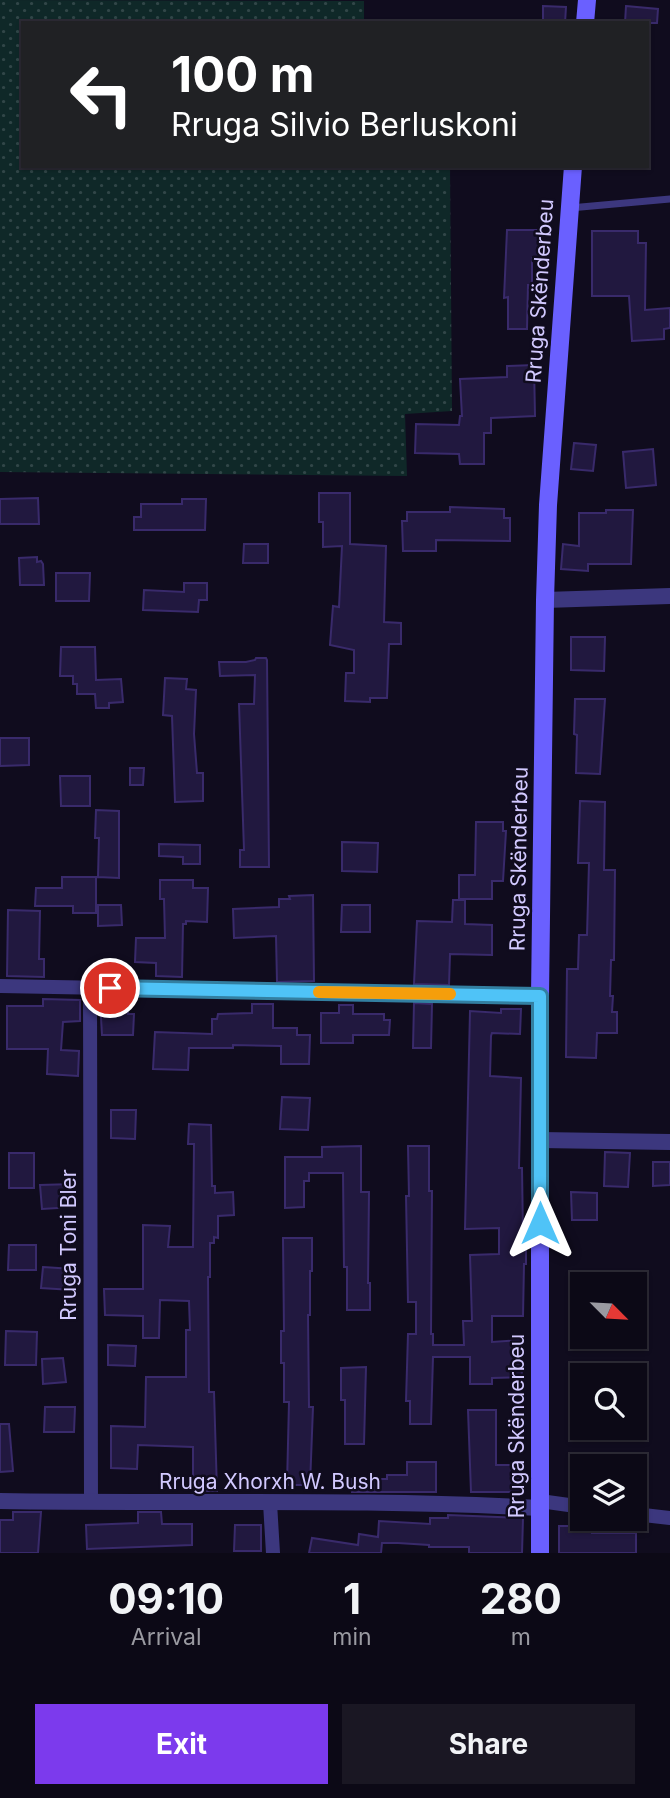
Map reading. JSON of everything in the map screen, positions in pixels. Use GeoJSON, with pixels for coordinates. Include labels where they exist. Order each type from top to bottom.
{"type":"FeatureCollection","features":[{"type":"Feature","properties":{"kind":"main road"},"geometry":{"type":"LineString","coordinates":[[584,21],[587,0]]}},
{"type":"Feature","properties":{"kind":"main road","name":"Rruga Skënderbeu"},"geometry":{"type":"LineString","coordinates":[[540,1553],[540,996],[545,600],[548,505],[573,168]]}},
{"type":"Feature","properties":{"kind":"street"},"geometry":{"type":"LineString","coordinates":[[545,600],[670,596]]}},
{"type":"Feature","properties":{"kind":"street"},"geometry":{"type":"LineString","coordinates":[[0,986],[540,996]]}},
{"type":"Feature","properties":{"kind":"street","name":"Rruga Toni Bler"},"geometry":{"type":"LineString","coordinates":[[90,988],[91,1502]]}},
{"type":"Feature","properties":{"kind":"street"},"geometry":{"type":"LineString","coordinates":[[540,1140],[670,1142]]}},
{"type":"Feature","properties":{"kind":"street","name":"Rruga Xhorxh W. Bush"},"geometry":{"type":"LineString","coordinates":[[0,1501],[540,1504]]}},
{"type":"Feature","properties":{"kind":"street"},"geometry":{"type":"LineString","coordinates":[[270,1503],[273,1553]]}},
{"type":"Feature","properties":{"kind":"street"},"geometry":{"type":"LineString","coordinates":[[540,1504],[570,1506]]}},
{"type":"Feature","properties":{"kind":"street"},"geometry":{"type":"LineString","coordinates":[[647,1515],[670,1518]]}},
{"type":"Feature","properties":{"kind":"lane"},"geometry":{"type":"LineString","coordinates":[[569,208],[670,199]]}},
{"type":"Feature","properties":{"kind":"green space"},"geometry":{"type":"Polygon","coordinates":[[[0,0],[364,1],[364,21],[21,21],[21,168],[450,168],[452,411],[405,414],[407,476],[0,472],[0,0]]]}},
{"type":"Feature","properties":{"kind":"building"},"geometry":{"type":"Polygon","coordinates":[[[543,6],[566,7],[565,21],[543,21],[543,6]]]}},
{"type":"Feature","properties":{"kind":"building"},"geometry":{"type":"Polygon","coordinates":[[[626,6],[658,9],[657,23],[625,21],[626,6]]]}},
{"type":"Feature","properties":{"kind":"building"},"geometry":{"type":"Polygon","coordinates":[[[507,230],[539,230],[539,258],[532,258],[532,285],[528,285],[527,329],[508,329],[508,297],[504,298],[507,230]]]}},
{"type":"Feature","properties":{"kind":"building"},"geometry":{"type":"Polygon","coordinates":[[[592,231],[638,231],[638,243],[646,243],[645,310],[670,308],[670,328],[664,329],[664,339],[632,341],[629,296],[592,296],[592,231]]]}},
{"type":"Feature","properties":{"kind":"building"},"geometry":{"type":"Polygon","coordinates":[[[534,365],[535,416],[491,418],[491,433],[484,433],[484,464],[460,464],[459,454],[415,453],[416,424],[459,425],[462,416],[460,379],[507,377],[507,366],[534,365]]]}},
{"type":"Feature","properties":{"kind":"building"},"geometry":{"type":"Polygon","coordinates":[[[574,443],[596,445],[593,471],[571,469],[574,443]]]}},
{"type":"Feature","properties":{"kind":"building"},"geometry":{"type":"Polygon","coordinates":[[[653,449],[656,485],[626,488],[623,452],[653,449]]]}},
{"type":"Feature","properties":{"kind":"building"},"geometry":{"type":"Polygon","coordinates":[[[319,493],[350,493],[350,544],[386,546],[384,622],[401,623],[401,644],[389,644],[387,698],[370,698],[370,702],[345,701],[346,673],[354,673],[354,650],[330,645],[333,606],[339,607],[342,546],[323,547],[323,522],[319,522],[319,493]]]}},
{"type":"Feature","properties":{"kind":"building"},"geometry":{"type":"Polygon","coordinates":[[[38,498],[39,524],[0,524],[0,499],[38,498]]]}},
{"type":"Feature","properties":{"kind":"building"},"geometry":{"type":"Polygon","coordinates":[[[182,499],[206,499],[205,530],[134,530],[134,517],[141,517],[141,504],[182,504],[182,499]]]}},
{"type":"Feature","properties":{"kind":"building"},"geometry":{"type":"Polygon","coordinates":[[[450,507],[504,509],[504,518],[510,518],[510,541],[436,540],[436,551],[403,551],[402,521],[407,521],[407,512],[450,512],[450,507]]]}},
{"type":"Feature","properties":{"kind":"building"},"geometry":{"type":"Polygon","coordinates":[[[606,510],[633,510],[631,564],[588,564],[588,571],[561,569],[563,544],[579,546],[579,513],[606,513],[606,510]]]}},
{"type":"Feature","properties":{"kind":"building"},"geometry":{"type":"Polygon","coordinates":[[[244,544],[268,544],[268,563],[243,563],[244,544]]]}},
{"type":"Feature","properties":{"kind":"building"},"geometry":{"type":"Polygon","coordinates":[[[37,557],[37,562],[41,561],[43,564],[44,585],[20,585],[19,558],[37,557]]]}},
{"type":"Feature","properties":{"kind":"building"},"geometry":{"type":"Polygon","coordinates":[[[56,573],[90,573],[89,601],[56,601],[56,573]]]}},
{"type":"Feature","properties":{"kind":"building"},"geometry":{"type":"Polygon","coordinates":[[[184,583],[207,583],[207,600],[199,600],[198,612],[143,610],[144,590],[184,592],[184,583]]]}},
{"type":"Feature","properties":{"kind":"building"},"geometry":{"type":"Polygon","coordinates":[[[571,637],[605,637],[604,671],[571,670],[571,637]]]}},
{"type":"Feature","properties":{"kind":"building"},"geometry":{"type":"Polygon","coordinates":[[[61,647],[95,647],[96,680],[121,679],[123,702],[109,703],[109,708],[96,708],[95,694],[77,694],[77,684],[73,684],[73,676],[60,676],[61,647]]]}},
{"type":"Feature","properties":{"kind":"building"},"geometry":{"type":"Polygon","coordinates":[[[256,658],[267,660],[269,867],[240,867],[240,850],[244,850],[239,704],[254,704],[255,675],[220,676],[219,662],[246,662],[256,658]]]}},
{"type":"Feature","properties":{"kind":"building"},"geometry":{"type":"Polygon","coordinates":[[[165,678],[187,679],[186,689],[196,690],[194,734],[197,773],[203,773],[203,801],[175,802],[172,716],[163,715],[165,678]]]}},
{"type":"Feature","properties":{"kind":"building"},"geometry":{"type":"Polygon","coordinates":[[[575,699],[605,699],[600,774],[576,773],[575,699]]]}},
{"type":"Feature","properties":{"kind":"building"},"geometry":{"type":"Polygon","coordinates":[[[0,738],[29,738],[29,765],[0,766],[0,738]]]}},
{"type":"Feature","properties":{"kind":"building"},"geometry":{"type":"Polygon","coordinates":[[[130,768],[144,768],[143,785],[130,785],[130,768]]]}},
{"type":"Feature","properties":{"kind":"building"},"geometry":{"type":"Polygon","coordinates":[[[60,776],[90,776],[90,806],[61,806],[60,776]]]}},
{"type":"Feature","properties":{"kind":"building"},"geometry":{"type":"Polygon","coordinates":[[[580,801],[605,802],[604,870],[615,870],[614,960],[611,960],[610,996],[613,996],[612,1012],[617,1012],[617,1033],[597,1033],[596,1058],[566,1057],[567,969],[578,969],[579,935],[587,935],[589,863],[578,863],[580,801]]]}},
{"type":"Feature","properties":{"kind":"building"},"geometry":{"type":"Polygon","coordinates":[[[96,810],[119,811],[119,878],[98,877],[99,838],[95,838],[96,810]]]}},
{"type":"Feature","properties":{"kind":"building"},"geometry":{"type":"Polygon","coordinates":[[[476,822],[503,822],[503,831],[506,831],[503,881],[492,881],[492,899],[459,899],[459,875],[475,875],[476,822]]]}},
{"type":"Feature","properties":{"kind":"building"},"geometry":{"type":"Polygon","coordinates":[[[342,842],[378,843],[377,872],[342,871],[342,842]]]}},
{"type":"Feature","properties":{"kind":"building"},"geometry":{"type":"Polygon","coordinates":[[[159,844],[200,845],[200,864],[183,864],[183,857],[159,856],[159,844]]]}},
{"type":"Feature","properties":{"kind":"building"},"geometry":{"type":"Polygon","coordinates":[[[62,877],[96,877],[96,913],[73,913],[73,906],[35,906],[36,888],[62,888],[62,877]]]}},
{"type":"Feature","properties":{"kind":"building"},"geometry":{"type":"Polygon","coordinates":[[[160,880],[193,880],[193,888],[208,888],[207,922],[186,921],[186,924],[183,924],[182,977],[156,976],[156,963],[135,962],[136,938],[165,938],[164,899],[160,899],[160,880]]]}},
{"type":"Feature","properties":{"kind":"building"},"geometry":{"type":"Polygon","coordinates":[[[313,895],[314,981],[277,982],[276,936],[234,938],[233,909],[279,907],[279,899],[313,895]]]}},
{"type":"Feature","properties":{"kind":"building"},"geometry":{"type":"Polygon","coordinates":[[[453,900],[465,900],[465,924],[492,925],[492,955],[450,954],[449,985],[414,984],[417,921],[452,922],[453,900]]]}},
{"type":"Feature","properties":{"kind":"building"},"geometry":{"type":"Polygon","coordinates":[[[98,905],[121,905],[122,925],[98,926],[98,905]]]}},
{"type":"Feature","properties":{"kind":"building"},"geometry":{"type":"Polygon","coordinates":[[[342,905],[370,905],[370,932],[341,932],[342,905]]]}},
{"type":"Feature","properties":{"kind":"building"},"geometry":{"type":"Polygon","coordinates":[[[8,910],[40,911],[39,959],[44,959],[44,977],[7,976],[8,910]]]}},
{"type":"Feature","properties":{"kind":"building"},"geometry":{"type":"Polygon","coordinates":[[[43,999],[80,1000],[80,1021],[63,1022],[61,1050],[79,1051],[78,1076],[47,1074],[48,1049],[7,1049],[7,1006],[43,1006],[43,999]]]}},
{"type":"Feature","properties":{"kind":"building"},"geometry":{"type":"Polygon","coordinates":[[[100,1000],[107,1000],[107,1005],[128,1005],[128,1014],[134,1014],[133,1035],[102,1035],[100,1000]]]}},
{"type":"Feature","properties":{"kind":"building"},"geometry":{"type":"Polygon","coordinates":[[[414,1003],[432,1004],[431,1048],[413,1048],[414,1003]]]}},
{"type":"Feature","properties":{"kind":"building"},"geometry":{"type":"Polygon","coordinates":[[[252,1004],[273,1004],[273,1028],[297,1028],[297,1035],[310,1035],[309,1064],[281,1064],[281,1046],[233,1045],[233,1048],[189,1048],[188,1070],[153,1069],[155,1032],[212,1034],[212,1019],[217,1019],[218,1014],[252,1013],[252,1004]]]}},
{"type":"Feature","properties":{"kind":"building"},"geometry":{"type":"Polygon","coordinates":[[[339,1005],[353,1005],[353,1014],[384,1014],[384,1020],[390,1020],[389,1035],[353,1035],[353,1043],[321,1043],[321,1013],[339,1013],[339,1005]]]}},
{"type":"Feature","properties":{"kind":"building"},"geometry":{"type":"Polygon","coordinates":[[[501,1009],[521,1009],[520,1034],[492,1033],[490,1076],[521,1078],[519,1168],[522,1168],[526,1264],[523,1316],[492,1316],[492,1342],[521,1340],[522,1377],[492,1378],[492,1384],[470,1384],[470,1357],[433,1357],[431,1424],[410,1424],[410,1401],[406,1401],[408,1334],[416,1334],[416,1302],[408,1302],[408,1146],[429,1146],[433,1345],[464,1345],[463,1321],[472,1321],[470,1255],[499,1254],[499,1228],[465,1229],[470,1011],[501,1013],[501,1009]]]}},
{"type":"Feature","properties":{"kind":"building"},"geometry":{"type":"Polygon","coordinates":[[[282,1097],[310,1098],[308,1130],[280,1129],[282,1097]]]}},
{"type":"Feature","properties":{"kind":"building"},"geometry":{"type":"Polygon","coordinates":[[[111,1110],[136,1110],[135,1139],[111,1138],[111,1110]]]}},
{"type":"Feature","properties":{"kind":"building"},"geometry":{"type":"Polygon","coordinates":[[[189,1124],[211,1125],[212,1186],[215,1186],[215,1193],[233,1192],[234,1215],[218,1216],[218,1238],[214,1237],[214,1243],[210,1243],[208,1277],[209,1392],[214,1392],[217,1491],[193,1491],[193,1447],[138,1445],[137,1469],[111,1468],[111,1426],[145,1427],[146,1377],[186,1377],[186,1330],[190,1330],[189,1301],[160,1300],[159,1338],[143,1338],[143,1316],[105,1315],[104,1289],[143,1289],[143,1225],[170,1226],[168,1247],[193,1247],[194,1144],[188,1144],[189,1124]]]}},
{"type":"Feature","properties":{"kind":"building"},"geometry":{"type":"Polygon","coordinates":[[[361,1146],[361,1192],[369,1192],[370,1310],[347,1310],[343,1173],[309,1173],[309,1181],[304,1181],[304,1207],[285,1208],[285,1157],[322,1157],[322,1147],[361,1146]]]}},
{"type":"Feature","properties":{"kind":"building"},"geometry":{"type":"Polygon","coordinates":[[[605,1152],[630,1153],[628,1187],[604,1186],[605,1152]]]}},
{"type":"Feature","properties":{"kind":"building"},"geometry":{"type":"Polygon","coordinates":[[[9,1153],[34,1153],[34,1188],[9,1188],[9,1153]]]}},
{"type":"Feature","properties":{"kind":"building"},"geometry":{"type":"Polygon","coordinates":[[[653,1162],[670,1162],[670,1185],[653,1186],[653,1162]]]}},
{"type":"Feature","properties":{"kind":"building"},"geometry":{"type":"Polygon","coordinates":[[[73,1184],[74,1207],[42,1209],[40,1185],[73,1184]]]}},
{"type":"Feature","properties":{"kind":"building"},"geometry":{"type":"Polygon","coordinates":[[[571,1192],[597,1193],[597,1220],[572,1220],[571,1192]]]}},
{"type":"Feature","properties":{"kind":"building"},"geometry":{"type":"Polygon","coordinates":[[[283,1238],[312,1238],[308,1315],[309,1407],[313,1407],[310,1485],[287,1485],[289,1402],[284,1402],[284,1363],[281,1363],[281,1331],[284,1331],[283,1238]]]}},
{"type":"Feature","properties":{"kind":"building"},"geometry":{"type":"Polygon","coordinates":[[[9,1245],[36,1245],[36,1270],[8,1270],[9,1245]]]}},
{"type":"Feature","properties":{"kind":"building"},"geometry":{"type":"Polygon","coordinates":[[[43,1267],[73,1269],[72,1290],[41,1288],[43,1267]]]}},
{"type":"Feature","properties":{"kind":"building"},"geometry":{"type":"Polygon","coordinates":[[[6,1331],[37,1332],[36,1365],[5,1365],[6,1331]]]}},
{"type":"Feature","properties":{"kind":"building"},"geometry":{"type":"Polygon","coordinates":[[[108,1345],[136,1346],[135,1366],[108,1365],[108,1345]]]}},
{"type":"Feature","properties":{"kind":"building"},"geometry":{"type":"Polygon","coordinates":[[[63,1358],[66,1382],[43,1384],[42,1359],[63,1358]]]}},
{"type":"Feature","properties":{"kind":"building"},"geometry":{"type":"Polygon","coordinates":[[[366,1367],[364,1444],[345,1444],[345,1400],[341,1400],[341,1368],[366,1367]]]}},
{"type":"Feature","properties":{"kind":"building"},"geometry":{"type":"Polygon","coordinates":[[[45,1407],[75,1407],[74,1432],[44,1432],[45,1407]]]}},
{"type":"Feature","properties":{"kind":"building"},"geometry":{"type":"Polygon","coordinates":[[[468,1410],[496,1410],[496,1465],[523,1465],[523,1492],[471,1492],[468,1410]]]}},
{"type":"Feature","properties":{"kind":"building"},"geometry":{"type":"Polygon","coordinates":[[[0,1424],[9,1424],[13,1471],[0,1472],[0,1424]]]}},
{"type":"Feature","properties":{"kind":"building"},"geometry":{"type":"Polygon","coordinates":[[[407,1462],[436,1462],[436,1492],[352,1492],[351,1479],[387,1479],[387,1475],[407,1475],[407,1462]]]}},
{"type":"Feature","properties":{"kind":"building"},"geometry":{"type":"Polygon","coordinates":[[[13,1512],[41,1512],[38,1553],[0,1553],[0,1520],[13,1520],[13,1512]]]}},
{"type":"Feature","properties":{"kind":"building"},"geometry":{"type":"Polygon","coordinates":[[[138,1512],[161,1512],[162,1524],[192,1524],[192,1545],[87,1549],[86,1525],[138,1523],[138,1512]]]}},
{"type":"Feature","properties":{"kind":"building"},"geometry":{"type":"Polygon","coordinates":[[[448,1515],[523,1518],[522,1553],[469,1553],[469,1547],[382,1543],[381,1553],[309,1553],[312,1538],[358,1545],[359,1534],[378,1537],[379,1521],[430,1524],[430,1518],[448,1518],[448,1515]]]}},
{"type":"Feature","properties":{"kind":"building"},"geometry":{"type":"Polygon","coordinates":[[[235,1525],[261,1525],[261,1551],[234,1551],[235,1525]]]}},
{"type":"Feature","properties":{"kind":"building"},"geometry":{"type":"Polygon","coordinates":[[[559,1526],[570,1526],[570,1531],[592,1533],[636,1533],[636,1553],[559,1553],[559,1526]]]}},
{"type":"Feature","properties":{"kind":"slow traffic"},"geometry":{"type":"LineString","coordinates":[[319,992],[450,994]]}},
{"type":"Feature","properties":{"kind":"route"},"geometry":{"type":"LineString","coordinates":[[110,988],[540,996],[540,1223]]}}]}
